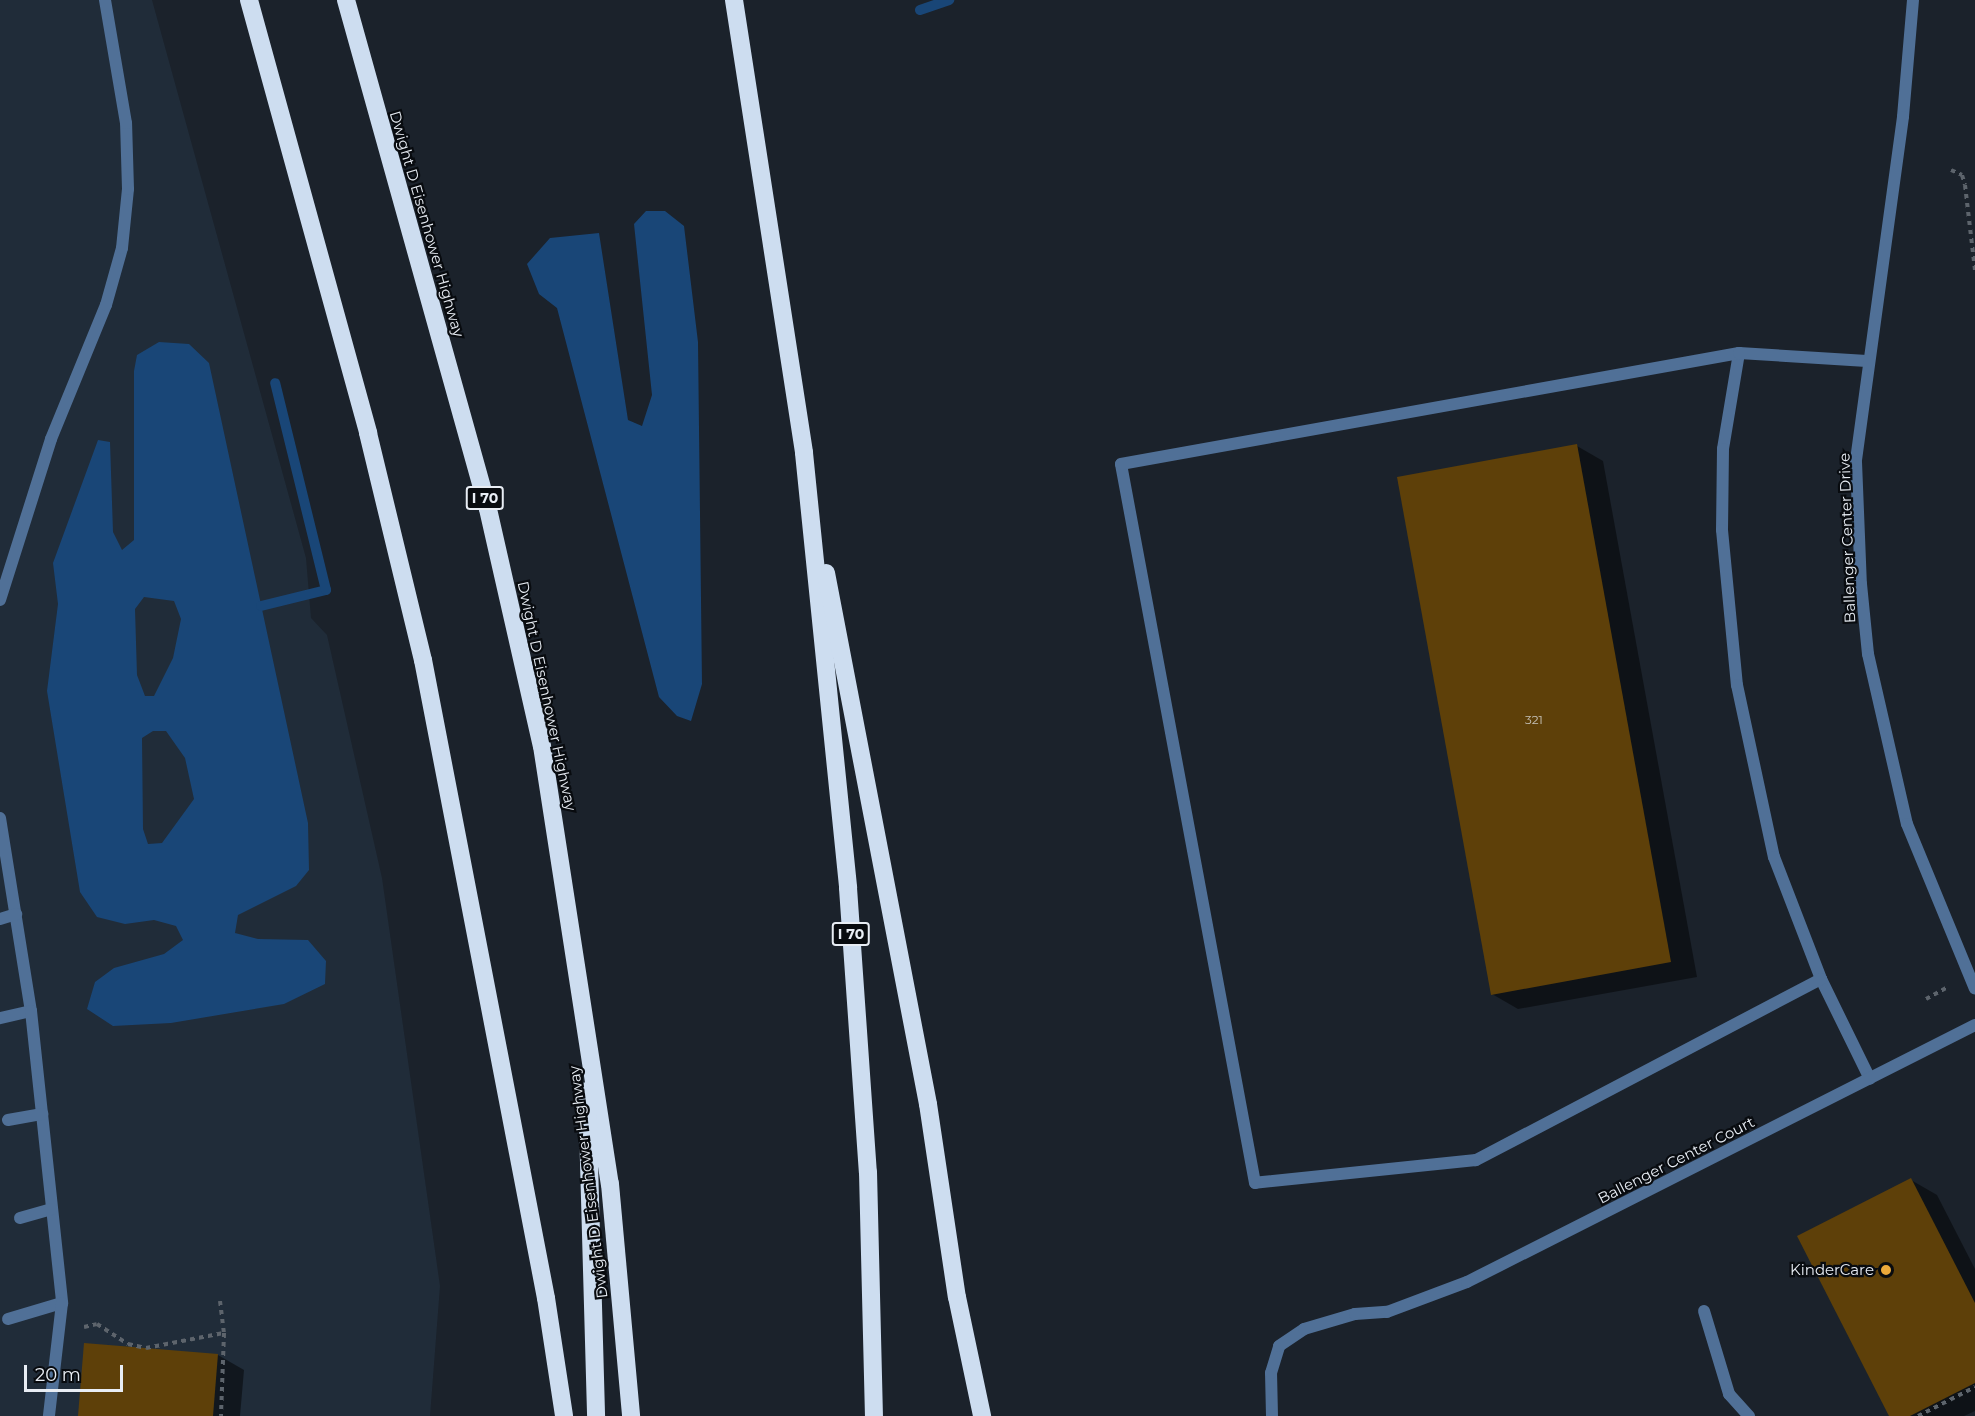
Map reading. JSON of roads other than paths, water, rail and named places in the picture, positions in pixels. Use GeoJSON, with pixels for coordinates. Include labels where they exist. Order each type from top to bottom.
{"type":"FeatureCollection","features":[{"type":"Feature","properties":{"kind":"highway"},"geometry":{"type":"LineString","coordinates":[[249,0],[368,433],[423,660],[544,1287],[564,1416]]}},
{"type":"Feature","properties":{"kind":"highway","name":"Dwight D Eisenhower Highway"},"geometry":{"type":"LineString","coordinates":[[346,0],[488,509],[542,746],[610,1184],[632,1416]]}},
{"type":"Feature","properties":{"kind":"highway","name":"I 70"},"geometry":{"type":"LineString","coordinates":[[734,0],[804,453],[849,900],[868,1172],[874,1416]]}},
{"type":"Feature","properties":{"kind":"highway"},"geometry":{"type":"LineString","coordinates":[[804,453],[928,1104],[957,1297],[982,1416]]}},
{"type":"Feature","properties":{"kind":"highway"},"geometry":{"type":"LineString","coordinates":[[584,1005],[596,1416]]}},
{"type":"Feature","properties":{"kind":"street"},"geometry":{"type":"LineString","coordinates":[[0,600],[51,439],[106,305],[122,248],[128,189],[126,123],[105,0]]}},
{"type":"Feature","properties":{"kind":"street","name":"Ballenger Center Drive"},"geometry":{"type":"LineString","coordinates":[[1913,0],[1903,117],[1867,361],[1856,462],[1868,654],[1907,824],[1975,989]]}},
{"type":"Feature","properties":{"kind":"street"},"geometry":{"type":"LineString","coordinates":[[1821,979],[1476,1160],[1255,1183],[1121,464],[1739,353],[1867,361]]}},
{"type":"Feature","properties":{"kind":"street"},"geometry":{"type":"LineString","coordinates":[[1739,353],[1723,449],[1722,530],[1728,622],[1737,685],[1774,857],[1821,979],[1870,1079]]}},
{"type":"Feature","properties":{"kind":"street"},"geometry":{"type":"LineString","coordinates":[[0,818],[30,1011],[62,1303],[49,1416]]}},
{"type":"Feature","properties":{"kind":"street"},"geometry":{"type":"LineString","coordinates":[[0,919],[16,914]]}},
{"type":"Feature","properties":{"kind":"street"},"geometry":{"type":"LineString","coordinates":[[0,1018],[30,1011]]}},
{"type":"Feature","properties":{"kind":"street","name":"Ballenger Center Court"},"geometry":{"type":"LineString","coordinates":[[1272,1416],[1271,1373],[1280,1346],[1304,1329],[1355,1314],[1387,1312],[1467,1282],[1975,1024]]}},
{"type":"Feature","properties":{"kind":"street"},"geometry":{"type":"LineString","coordinates":[[8,1120],[42,1114]]}},
{"type":"Feature","properties":{"kind":"street"},"geometry":{"type":"LineString","coordinates":[[20,1218],[52,1209]]}},
{"type":"Feature","properties":{"kind":"street"},"geometry":{"type":"LineString","coordinates":[[9,1319],[62,1303]]}},
{"type":"Feature","properties":{"kind":"street"},"geometry":{"type":"LineString","coordinates":[[1704,1311],[1729,1395],[1749,1416]]}},
{"type":"Feature","properties":{"kind":"water"},"geometry":{"type":"Polygon","coordinates":[[[646,211],[665,211],[684,226],[698,342],[702,684],[691,721],[677,716],[659,697],[557,308],[539,294],[527,264],[550,238],[599,233],[628,420],[642,426],[652,395],[634,224],[646,211]]]}},
{"type":"Feature","properties":{"kind":"water"},"geometry":{"type":"Polygon","coordinates":[[[159,342],[189,344],[209,363],[308,823],[309,870],[296,886],[238,915],[235,933],[258,939],[308,940],[326,961],[325,984],[284,1004],[171,1023],[113,1026],[87,1009],[95,982],[114,968],[164,954],[183,940],[176,926],[154,920],[125,924],[97,917],[80,892],[47,691],[58,604],[53,563],[98,440],[110,442],[113,532],[122,550],[134,540],[134,371],[137,355],[159,342]],[[144,597],[135,609],[137,675],[145,696],[154,696],[173,658],[181,619],[174,601],[144,597]],[[153,731],[142,738],[143,829],[148,844],[162,843],[194,799],[185,758],[166,731],[153,731]]]}},
{"type":"Feature","properties":{"kind":"waterway"},"geometry":{"type":"LineString","coordinates":[[920,10],[949,0]]}},
{"type":"Feature","properties":{"kind":"waterway"},"geometry":{"type":"LineString","coordinates":[[261,606],[326,590],[275,383]]}},
{"type":"Feature","properties":{"kind":"place","name":"KinderCare"},"geometry":{"type":"Point","coordinates":[1886,1270]}}]}
